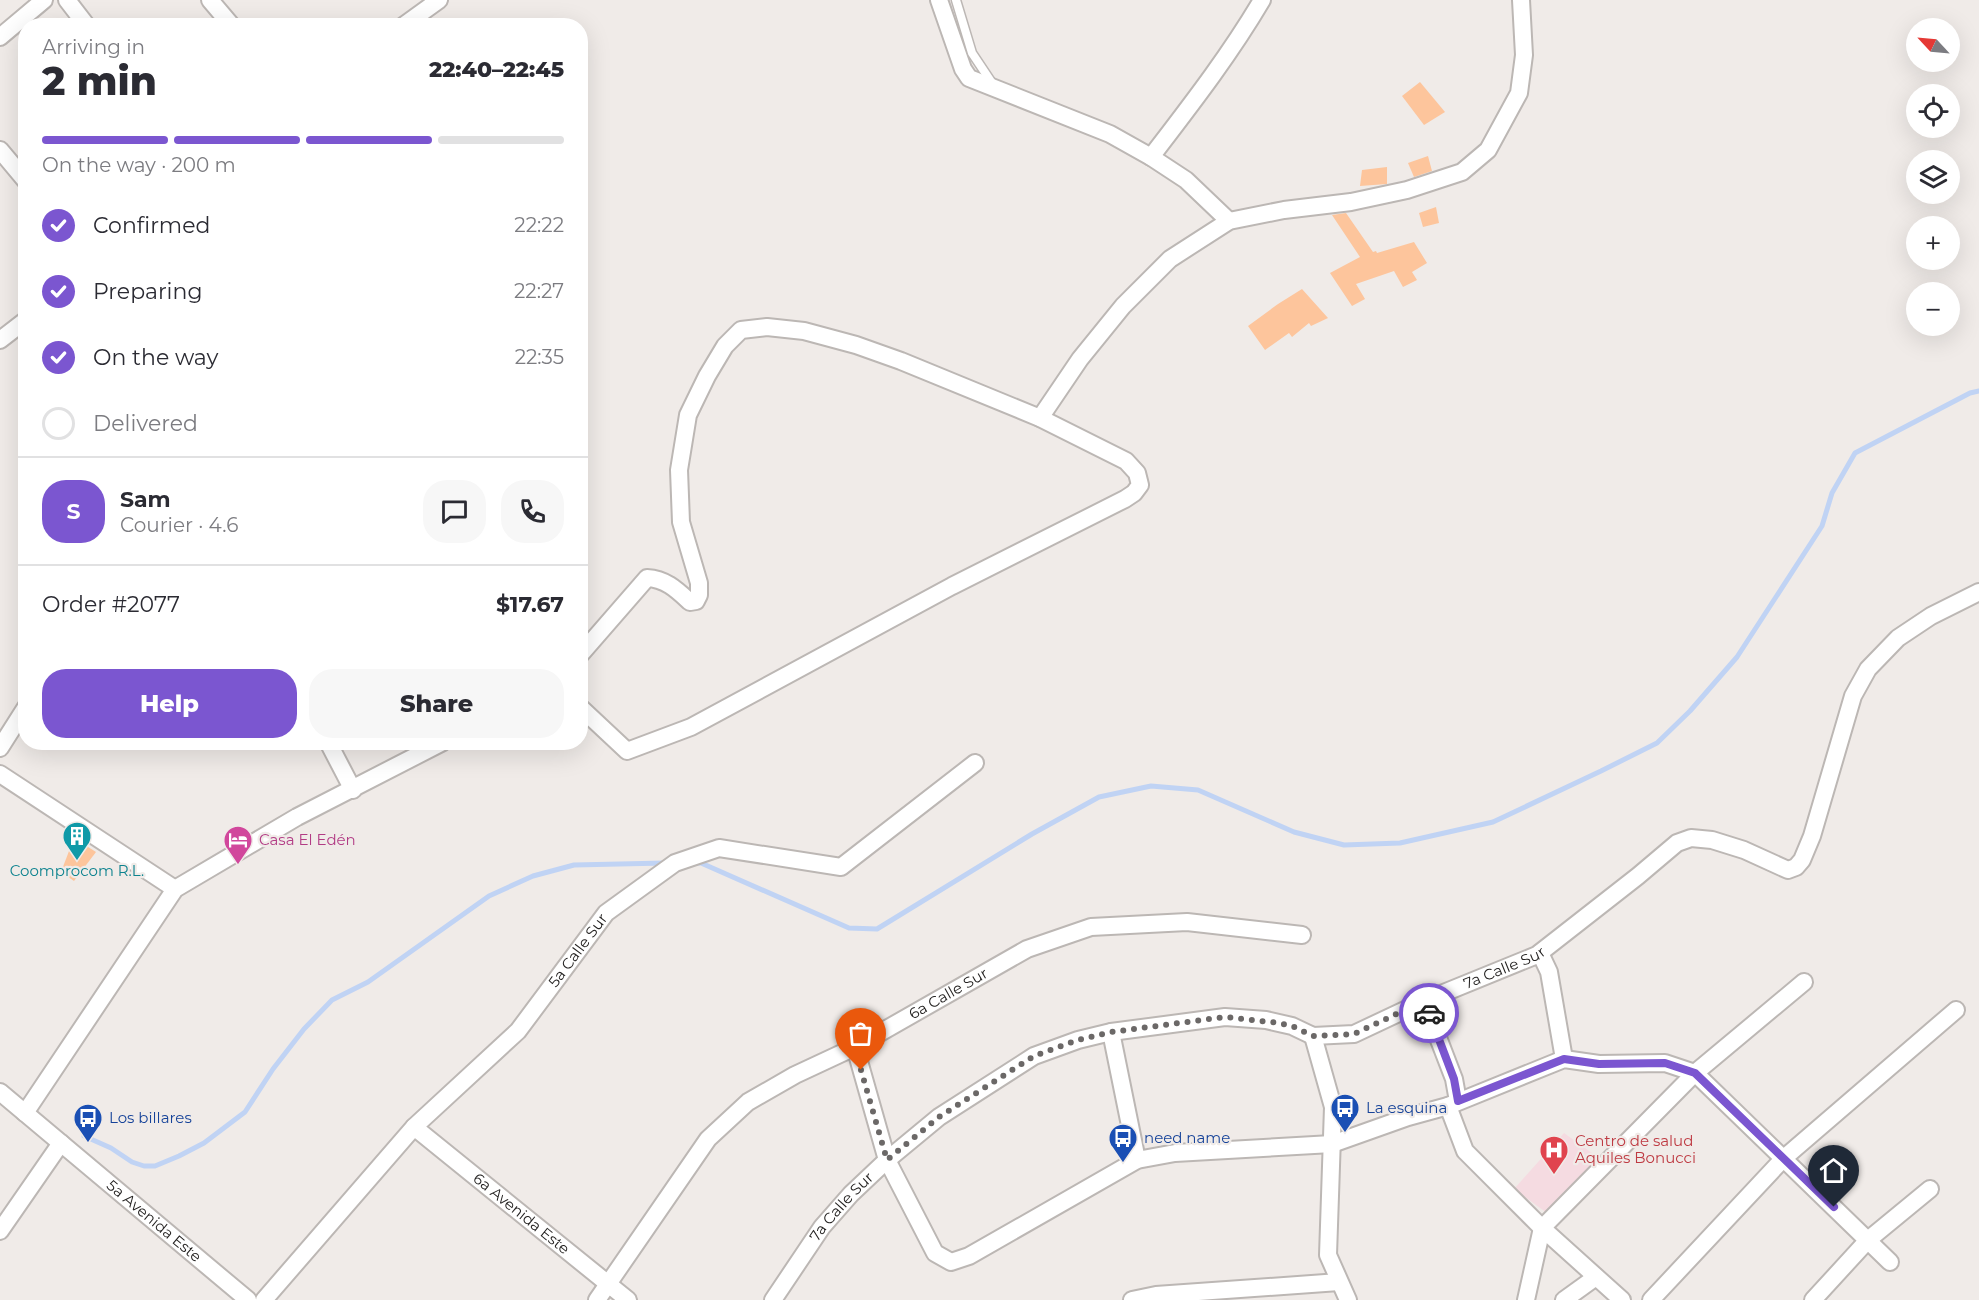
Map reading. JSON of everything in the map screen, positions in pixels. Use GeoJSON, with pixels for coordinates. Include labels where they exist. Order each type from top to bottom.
{"type":"FeatureCollection","features":[{"type":"Feature","properties":{"kind":"street"},"geometry":{"type":"LineString","coordinates":[[22,18],[44,0]]}},
{"type":"Feature","properties":{"kind":"street"},"geometry":{"type":"LineString","coordinates":[[67,0],[81,18]]}},
{"type":"Feature","properties":{"kind":"street"},"geometry":{"type":"LineString","coordinates":[[210,0],[225,18]]}},
{"type":"Feature","properties":{"kind":"street"},"geometry":{"type":"LineString","coordinates":[[414,18],[439,0]]}},
{"type":"Feature","properties":{"kind":"street"},"geometry":{"type":"LineString","coordinates":[[939,0],[963,69],[975,81],[1110,134],[1186,180],[1229,221]]}},
{"type":"Feature","properties":{"kind":"street"},"geometry":{"type":"LineString","coordinates":[[1151,157],[1212,78],[1262,0]]}},
{"type":"Feature","properties":{"kind":"street"},"geometry":{"type":"LineString","coordinates":[[1040,418],[1080,359],[1123,306],[1170,259],[1229,221],[1284,210],[1351,202],[1407,190],[1462,172],[1488,150],[1519,93],[1524,55],[1521,0]]}},
{"type":"Feature","properties":{"kind":"street"},"geometry":{"type":"LineString","coordinates":[[1,35],[18,21]]}},
{"type":"Feature","properties":{"kind":"street"},"geometry":{"type":"LineString","coordinates":[[0,150],[18,171]]}},
{"type":"Feature","properties":{"kind":"street"},"geometry":{"type":"LineString","coordinates":[[0,340],[18,326]]}},
{"type":"Feature","properties":{"kind":"street"},"geometry":{"type":"LineString","coordinates":[[588,646],[647,578],[659,579],[673,586],[690,602],[696,601],[699,595],[699,583],[681,522],[679,470],[688,415],[725,346],[741,330],[767,327],[804,331],[855,345],[900,361],[1040,418],[1126,461],[1137,473],[1140,484],[1134,493],[952,586],[691,727],[627,751],[588,714]]}},
{"type":"Feature","properties":{"kind":"street","name":"7a Calle Sur"},"geometry":{"type":"LineString","coordinates":[[773,1300],[822,1227],[851,1194],[887,1160],[939,1117],[1034,1056],[1078,1040],[1111,1032],[1225,1017],[1266,1020],[1313,1036],[1354,1034],[1424,1001],[1540,953],[1677,843],[1691,838],[1712,840],[1744,850],[1788,870],[1796,867],[1802,860],[1812,836],[1853,696],[1868,669],[1898,638],[1931,616],[1979,592]]}},
{"type":"Feature","properties":{"kind":"street"},"geometry":{"type":"LineString","coordinates":[[0,748],[18,720]]}},
{"type":"Feature","properties":{"kind":"street"},"geometry":{"type":"LineString","coordinates":[[332,750],[353,789]]}},
{"type":"Feature","properties":{"kind":"street"},"geometry":{"type":"LineString","coordinates":[[25,1113],[175,889],[297,817],[428,750]]}},
{"type":"Feature","properties":{"kind":"street","name":"5a Calle Sur"},"geometry":{"type":"LineString","coordinates":[[264,1300],[414,1127],[518,1031],[606,914],[675,863],[719,848],[841,867],[975,763]]}},
{"type":"Feature","properties":{"kind":"street"},"geometry":{"type":"LineString","coordinates":[[0,774],[175,889]]}},
{"type":"Feature","properties":{"kind":"street","name":"6a Calle Sur"},"geometry":{"type":"LineString","coordinates":[[597,1300],[708,1139],[748,1102],[795,1075],[855,1047],[1027,950],[1091,927],[1187,922],[1302,935]]}},
{"type":"Feature","properties":{"kind":"street"},"geometry":{"type":"LineString","coordinates":[[1540,953],[1549,972],[1558,1061]]}},
{"type":"Feature","properties":{"kind":"street"},"geometry":{"type":"LineString","coordinates":[[1526,1300],[1542,1228],[1695,1073],[1804,982]]}},
{"type":"Feature","properties":{"kind":"street"},"geometry":{"type":"LineString","coordinates":[[1424,1001],[1454,1079],[1453,1104],[1465,1151],[1542,1228],[1622,1300]]}},
{"type":"Feature","properties":{"kind":"street"},"geometry":{"type":"LineString","coordinates":[[1651,1300],[1784,1158],[1956,1011]]}},
{"type":"Feature","properties":{"kind":"street"},"geometry":{"type":"LineString","coordinates":[[1111,1032],[1137,1160]]}},
{"type":"Feature","properties":{"kind":"street"},"geometry":{"type":"LineString","coordinates":[[1313,1036],[1334,1107],[1328,1255],[1348,1300]]}},
{"type":"Feature","properties":{"kind":"street"},"geometry":{"type":"LineString","coordinates":[[855,1047],[887,1160],[936,1253],[951,1262],[969,1256],[1137,1160],[1175,1153],[1332,1144],[1453,1104],[1558,1061],[1599,1064],[1665,1063],[1695,1073],[1890,1262]]}},
{"type":"Feature","properties":{"kind":"street","name":"5a Avenida Este"},"geometry":{"type":"LineString","coordinates":[[0,1092],[248,1300]]}},
{"type":"Feature","properties":{"kind":"street","name":"6a Avenida Este"},"geometry":{"type":"LineString","coordinates":[[414,1127],[628,1300]]}},
{"type":"Feature","properties":{"kind":"street"},"geometry":{"type":"LineString","coordinates":[[0,1231],[61,1143]]}},
{"type":"Feature","properties":{"kind":"street"},"geometry":{"type":"LineString","coordinates":[[1813,1300],[1868,1240],[1930,1189]]}},
{"type":"Feature","properties":{"kind":"street"},"geometry":{"type":"LineString","coordinates":[[1564,1300],[1596,1277]]}},
{"type":"Feature","properties":{"kind":"street"},"geometry":{"type":"LineString","coordinates":[[1132,1300],[1156,1295],[1339,1282]]}},
{"type":"Feature","properties":{"kind":"lane"},"geometry":{"type":"LineString","coordinates":[[956,0],[972,53],[996,89]]}},
{"type":"Feature","properties":{"kind":"shaded area","name":"Centro de salud Aquiles Bonucci"},"geometry":{"type":"Polygon","coordinates":[[[1564,1133],[1599,1158],[1547,1213],[1514,1189],[1564,1133]]]}},
{"type":"Feature","properties":{"kind":"building"},"geometry":{"type":"Polygon","coordinates":[[[1420,82],[1445,112],[1424,125],[1402,96],[1420,82]]]}},
{"type":"Feature","properties":{"kind":"building"},"geometry":{"type":"Polygon","coordinates":[[[1428,156],[1432,171],[1414,177],[1408,163],[1428,156]]]}},
{"type":"Feature","properties":{"kind":"building"},"geometry":{"type":"Polygon","coordinates":[[[1387,167],[1387,184],[1360,186],[1362,170],[1387,167]]]}},
{"type":"Feature","properties":{"kind":"building"},"geometry":{"type":"Polygon","coordinates":[[[1436,207],[1439,223],[1423,227],[1419,213],[1436,207]]]}},
{"type":"Feature","properties":{"kind":"building"},"geometry":{"type":"Polygon","coordinates":[[[1346,213],[1373,252],[1377,253],[1414,242],[1427,263],[1412,272],[1417,280],[1403,287],[1394,271],[1356,284],[1365,299],[1352,306],[1330,273],[1360,257],[1332,215],[1346,213]]]}},
{"type":"Feature","properties":{"kind":"building"},"geometry":{"type":"Polygon","coordinates":[[[1302,289],[1328,318],[1311,326],[1309,323],[1292,337],[1289,333],[1265,350],[1248,326],[1302,289]]]}},
{"type":"Feature","properties":{"kind":"building","name":"Coomprocom R.L."},"geometry":{"type":"Polygon","coordinates":[[[74,838],[96,852],[74,881],[61,872],[74,838]]]}},
{"type":"Feature","properties":{"kind":"waterway"},"geometry":{"type":"LineString","coordinates":[[696,863],[701,863],[849,928],[877,929],[1032,834],[1099,797],[1151,786],[1198,790],[1294,832],[1344,845],[1400,843],[1493,822],[1657,743],[1690,711],[1737,657],[1822,526],[1832,493],[1855,453],[1970,393],[1979,391]]}},
{"type":"Feature","properties":{"kind":"waterway"},"geometry":{"type":"LineString","coordinates":[[84,1136],[144,1166],[155,1166],[179,1156],[204,1143],[245,1112],[273,1069],[304,1029],[332,1000],[368,982],[489,896],[533,876],[574,865],[665,863]]}},
{"type":"Feature","properties":{"kind":"way so far"},"geometry":{"type":"LineString","coordinates":[[861,1070],[887,1160],[939,1117],[1034,1056],[1078,1040],[1111,1032],[1225,1017],[1266,1020],[1292,1026],[1313,1036],[1354,1034],[1424,1001],[1429,1013]]}},
{"type":"Feature","properties":{"kind":"place","name":"Coomprocom R.L."},"geometry":{"type":"Point","coordinates":[77,862]}},
{"type":"Feature","properties":{"kind":"place","name":"Casa El Edén"},"geometry":{"type":"Point","coordinates":[238,866]}},
{"type":"Feature","properties":{"kind":"place","name":"La esquina"},"geometry":{"type":"Point","coordinates":[1345,1134]}},
{"type":"Feature","properties":{"kind":"place","name":"Los billares"},"geometry":{"type":"Point","coordinates":[88,1144]}},
{"type":"Feature","properties":{"kind":"place","name":"need name"},"geometry":{"type":"Point","coordinates":[1123,1164]}},
{"type":"Feature","properties":{"kind":"place","name":"Centro de salud Aquiles Bonucci"},"geometry":{"type":"Point","coordinates":[1554,1176]}},
{"type":"Feature","properties":{"kind":"route"},"geometry":{"type":"LineString","coordinates":[[1429,1013],[1454,1079],[1458,1101],[1564,1059],[1599,1064],[1665,1063],[1695,1073],[1834,1207]]}}]}
